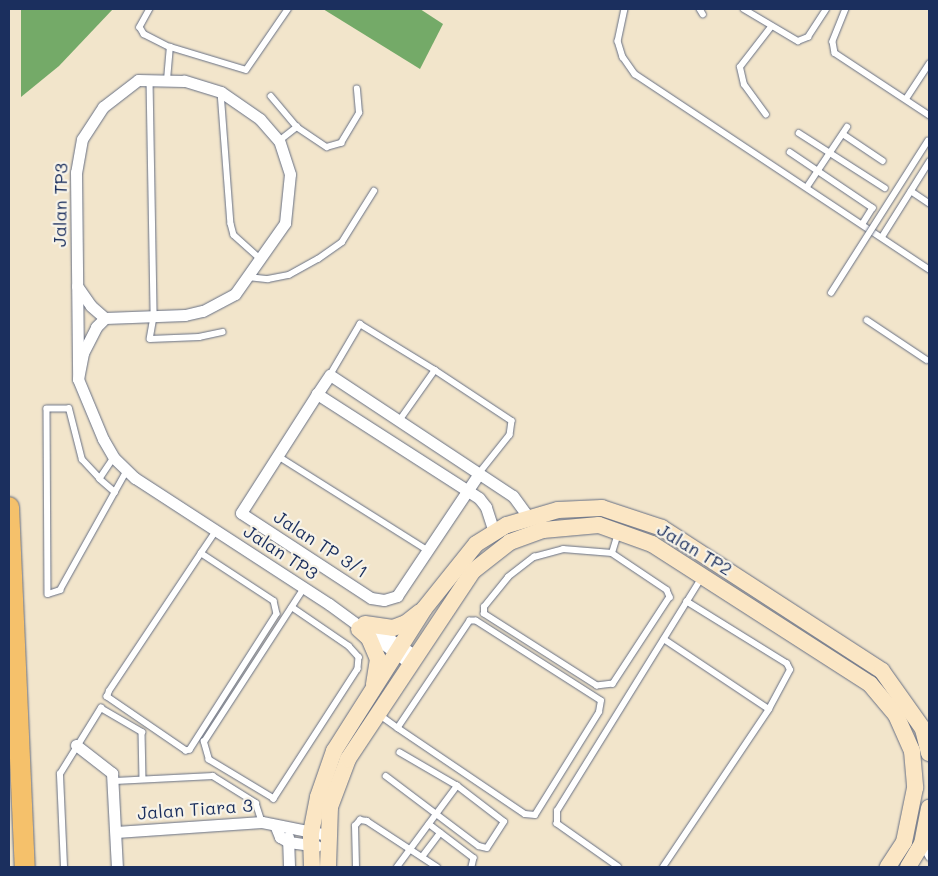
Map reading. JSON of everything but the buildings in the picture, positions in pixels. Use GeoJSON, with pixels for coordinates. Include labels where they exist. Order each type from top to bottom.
{"type":"FeatureCollection","features":[{"type":"Feature","properties":{"kind":"highway"},"geometry":{"type":"LineString","coordinates":[[9,507],[25,867]]}},
{"type":"Feature","properties":{"kind":"street","name":"Jalan TP3"},"geometry":{"type":"LineString","coordinates":[[105,318],[185,316],[203,311],[235,294],[261,260],[284,223],[290,174],[278,142],[260,119],[221,92],[184,81],[138,80],[104,107],[82,139],[76,172],[78,379],[114,458],[127,470],[216,531],[407,655]]}},
{"type":"Feature","properties":{"kind":"street"},"geometry":{"type":"LineString","coordinates":[[77,286],[91,306],[105,318],[96,327],[88,341],[78,379]]}},
{"type":"Feature","properties":{"kind":"street"},"geometry":{"type":"LineString","coordinates":[[330,375],[512,496],[528,517]]}},
{"type":"Feature","properties":{"kind":"street","name":"Jalan TP 3/1"},"geometry":{"type":"LineString","coordinates":[[330,375],[241,513],[371,598],[384,600],[397,596],[466,489],[478,475]]}},
{"type":"Feature","properties":{"kind":"street"},"geometry":{"type":"LineString","coordinates":[[317,394],[466,489],[486,507],[494,532]]}},
{"type":"Feature","properties":{"kind":"street","name":"Jalan TP2"},"geometry":{"type":"LineString","coordinates":[[312,867],[330,807],[348,759],[378,714],[407,655],[424,609],[476,544],[494,532],[528,517],[578,508],[602,508],[662,528],[882,671],[922,729],[929,753]]}},
{"type":"Feature","properties":{"kind":"street","name":"Jalan TP2"},"geometry":{"type":"LineString","coordinates":[[328,867],[319,840],[322,784],[334,751],[368,699],[407,655],[473,571],[510,542],[542,530],[600,525],[652,544],[870,684],[896,715],[912,751],[915,788],[904,842],[888,867]]}},
{"type":"Feature","properties":{"kind":"street"},"geometry":{"type":"LineString","coordinates":[[362,627],[393,628],[406,624],[424,609]]}},
{"type":"Feature","properties":{"kind":"street"},"geometry":{"type":"LineString","coordinates":[[362,627],[378,659],[368,699]]}},
{"type":"Feature","properties":{"kind":"street"},"geometry":{"type":"LineString","coordinates":[[76,745],[112,773],[115,781],[117,867]]}},
{"type":"Feature","properties":{"kind":"street"},"geometry":{"type":"LineString","coordinates":[[912,865],[926,851],[929,808]]}},
{"type":"Feature","properties":{"kind":"street","name":"Jalan Tiara 3"},"geometry":{"type":"LineString","coordinates":[[116,832],[262,822],[319,840]]}},
{"type":"Feature","properties":{"kind":"street","name":"Jalan Tiara 3"},"geometry":{"type":"LineString","coordinates":[[276,827],[280,837],[289,842]]}},
{"type":"Feature","properties":{"kind":"street"},"geometry":{"type":"LineString","coordinates":[[288,829],[289,867]]}},
{"type":"Feature","properties":{"kind":"street"},"geometry":{"type":"LineString","coordinates":[[289,842],[319,840]]}},
{"type":"Feature","properties":{"kind":"lane"},"geometry":{"type":"LineString","coordinates":[[150,9],[140,27],[144,34],[170,47],[246,70],[288,9]]}},
{"type":"Feature","properties":{"kind":"lane"},"geometry":{"type":"LineString","coordinates":[[625,9],[618,41],[623,57],[635,74],[929,269]]}},
{"type":"Feature","properties":{"kind":"lane"},"geometry":{"type":"LineString","coordinates":[[744,9],[771,27],[798,41],[808,36],[826,9]]}},
{"type":"Feature","properties":{"kind":"lane"},"geometry":{"type":"LineString","coordinates":[[846,9],[833,42],[835,53],[929,115]]}},
{"type":"Feature","properties":{"kind":"lane"},"geometry":{"type":"LineString","coordinates":[[766,115],[744,85],[740,67],[771,27]]}},
{"type":"Feature","properties":{"kind":"lane"},"geometry":{"type":"LineString","coordinates":[[167,80],[170,47]]}},
{"type":"Feature","properties":{"kind":"lane"},"geometry":{"type":"LineString","coordinates":[[906,99],[929,64]]}},
{"type":"Feature","properties":{"kind":"lane"},"geometry":{"type":"LineString","coordinates":[[150,79],[154,317],[150,339],[199,337],[222,332]]}},
{"type":"Feature","properties":{"kind":"lane"},"geometry":{"type":"LineString","coordinates":[[271,96],[297,128],[327,147],[340,143],[359,112],[357,89]]}},
{"type":"Feature","properties":{"kind":"lane"},"geometry":{"type":"LineString","coordinates":[[221,92],[231,224],[234,235],[261,260]]}},
{"type":"Feature","properties":{"kind":"lane"},"geometry":{"type":"LineString","coordinates":[[806,187],[847,127]]}},
{"type":"Feature","properties":{"kind":"lane"},"geometry":{"type":"LineString","coordinates":[[278,142],[297,128]]}},
{"type":"Feature","properties":{"kind":"lane"},"geometry":{"type":"LineString","coordinates":[[799,133],[885,188]]}},
{"type":"Feature","properties":{"kind":"lane"},"geometry":{"type":"LineString","coordinates":[[842,134],[883,161]]}},
{"type":"Feature","properties":{"kind":"lane"},"geometry":{"type":"LineString","coordinates":[[831,293],[929,140]]}},
{"type":"Feature","properties":{"kind":"lane"},"geometry":{"type":"LineString","coordinates":[[790,152],[873,208],[862,224]]}},
{"type":"Feature","properties":{"kind":"lane"},"geometry":{"type":"LineString","coordinates":[[882,237],[929,162]]}},
{"type":"Feature","properties":{"kind":"lane"},"geometry":{"type":"LineString","coordinates":[[248,277],[268,279],[289,275],[318,259],[342,242],[374,191]]}},
{"type":"Feature","properties":{"kind":"lane"},"geometry":{"type":"LineString","coordinates":[[911,191],[929,203]]}},
{"type":"Feature","properties":{"kind":"lane"},"geometry":{"type":"LineString","coordinates":[[867,320],[927,360]]}},
{"type":"Feature","properties":{"kind":"lane"},"geometry":{"type":"LineString","coordinates":[[330,375],[360,324],[435,370],[512,421],[510,435],[478,475]]}},
{"type":"Feature","properties":{"kind":"lane"},"geometry":{"type":"LineString","coordinates":[[400,421],[435,370]]}},
{"type":"Feature","properties":{"kind":"lane"},"geometry":{"type":"LineString","coordinates":[[116,492],[82,460],[70,409],[47,409],[48,594],[60,590],[116,492],[127,470]]}},
{"type":"Feature","properties":{"kind":"lane"},"geometry":{"type":"LineString","coordinates":[[278,456],[427,550]]}},
{"type":"Feature","properties":{"kind":"lane"},"geometry":{"type":"LineString","coordinates":[[100,479],[114,458]]}},
{"type":"Feature","properties":{"kind":"lane"},"geometry":{"type":"LineString","coordinates":[[201,553],[274,601],[277,614],[190,750],[186,752],[107,697],[201,553],[216,531]]}},
{"type":"Feature","properties":{"kind":"lane"},"geometry":{"type":"LineString","coordinates":[[612,553],[618,532]]}},
{"type":"Feature","properties":{"kind":"lane"},"geometry":{"type":"LineString","coordinates":[[563,548],[612,553],[668,590],[670,597],[613,684],[597,686],[484,614],[484,607],[508,576],[534,558],[563,548]]}},
{"type":"Feature","properties":{"kind":"lane"},"geometry":{"type":"LineString","coordinates":[[618,867],[558,824],[557,811],[703,576]]}},
{"type":"Feature","properties":{"kind":"lane"},"geometry":{"type":"LineString","coordinates":[[292,607],[350,646],[359,658],[358,669],[274,799],[209,760],[204,742],[304,588]]}},
{"type":"Feature","properties":{"kind":"lane"},"geometry":{"type":"LineString","coordinates":[[663,867],[769,709],[787,679],[790,670],[787,664],[687,602]]}},
{"type":"Feature","properties":{"kind":"lane"},"geometry":{"type":"LineString","coordinates":[[378,714],[398,728],[525,814],[535,816],[599,712],[600,701],[476,621],[470,620],[398,728]]}},
{"type":"Feature","properties":{"kind":"lane"},"geometry":{"type":"LineString","coordinates":[[664,639],[769,709]]}},
{"type":"Feature","properties":{"kind":"lane"},"geometry":{"type":"LineString","coordinates":[[64,867],[60,774],[76,745],[103,708],[142,732],[143,779]]}},
{"type":"Feature","properties":{"kind":"lane"},"geometry":{"type":"LineString","coordinates":[[386,776],[438,812],[483,848],[503,827],[502,817],[457,786],[400,753]]}},
{"type":"Feature","properties":{"kind":"lane"},"geometry":{"type":"LineString","coordinates":[[115,781],[214,776],[256,804],[262,822]]}},
{"type":"Feature","properties":{"kind":"lane"},"geometry":{"type":"LineString","coordinates":[[397,867],[457,786]]}},
{"type":"Feature","properties":{"kind":"lane"},"geometry":{"type":"LineString","coordinates":[[356,867],[355,826],[360,820],[367,821],[437,867]]}},
{"type":"Feature","properties":{"kind":"lane"},"geometry":{"type":"LineString","coordinates":[[430,824],[474,858],[472,867]]}},
{"type":"Feature","properties":{"kind":"lane"},"geometry":{"type":"LineString","coordinates":[[422,857],[440,833]]}},
{"type":"Feature","properties":{"kind":"green space"},"geometry":{"type":"Polygon","coordinates":[[[21,9],[113,9],[59,66],[21,97],[21,9]]]}},
{"type":"Feature","properties":{"kind":"green space"},"geometry":{"type":"Polygon","coordinates":[[[323,9],[420,9],[443,24],[420,69],[323,9]]]}}]}
